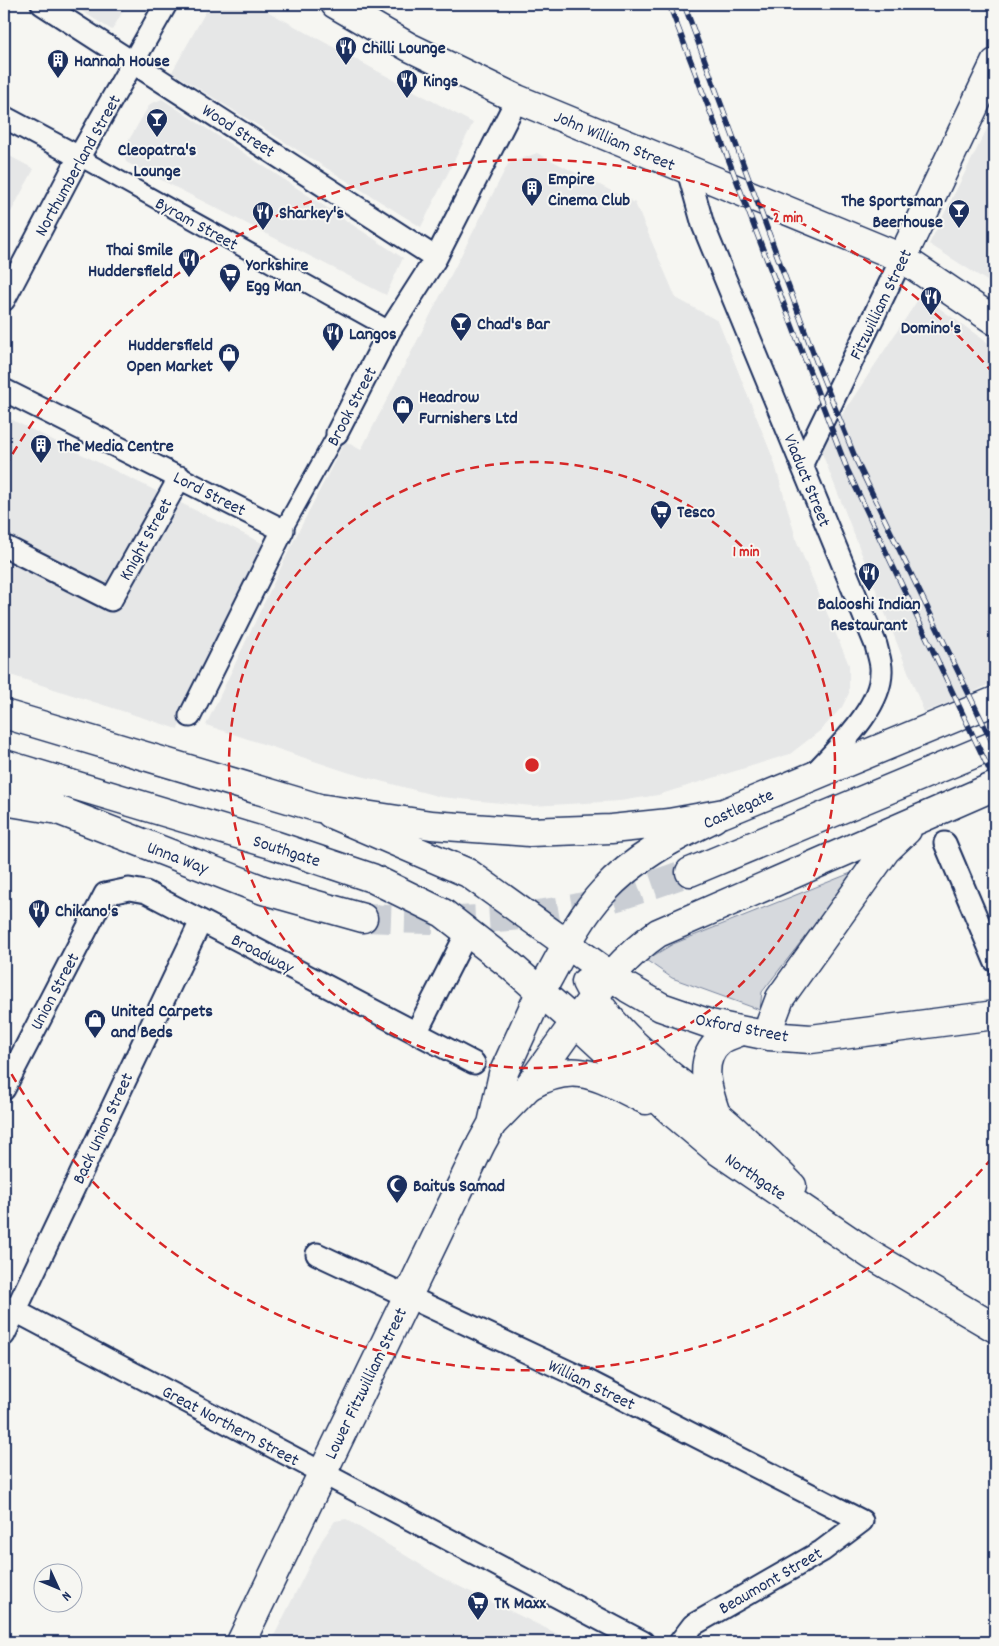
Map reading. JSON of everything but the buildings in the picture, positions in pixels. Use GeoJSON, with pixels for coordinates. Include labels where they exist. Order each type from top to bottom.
{"type":"FeatureCollection","features":[{"type":"Feature","properties":{"kind":"main road","name":"John William Street"},"geometry":{"type":"LineString","coordinates":[[335,4],[409,47],[517,99],[902,258],[994,318]]}},
{"type":"Feature","properties":{"kind":"main road","name":"Fitzwilliam Street"},"geometry":{"type":"LineString","coordinates":[[902,258],[995,62]]}},
{"type":"Feature","properties":{"kind":"main road","name":"Castlegate"},"geometry":{"type":"LineString","coordinates":[[540,993],[596,900],[630,866],[660,845],[724,813],[995,701]]}},
{"type":"Feature","properties":{"kind":"main road"},"geometry":{"type":"LineString","coordinates":[[4,714],[319,808],[468,873],[568,944],[593,997],[634,1044],[753,1145],[829,1225]]}},
{"type":"Feature","properties":{"kind":"main road"},"geometry":{"type":"LineString","coordinates":[[690,872],[995,746]]}},
{"type":"Feature","properties":{"kind":"main road","name":"Southgate"},"geometry":{"type":"LineString","coordinates":[[4,764],[274,844],[372,878],[443,913],[468,931],[540,993]]}},
{"type":"Feature","properties":{"kind":"main road","name":"Unna Way"},"geometry":{"type":"LineString","coordinates":[[4,773],[58,810],[263,890],[363,918]]}},
{"type":"Feature","properties":{"kind":"main road"},"geometry":{"type":"LineString","coordinates":[[576,1022],[610,975],[632,953],[658,933],[995,786]]}},
{"type":"Feature","properties":{"kind":"main road"},"geometry":{"type":"LineString","coordinates":[[4,801],[58,810]]}},
{"type":"Feature","properties":{"kind":"main road"},"geometry":{"type":"LineString","coordinates":[[319,808],[431,825],[529,832],[611,829],[669,823],[724,813]]}},
{"type":"Feature","properties":{"kind":"main road"},"geometry":{"type":"LineString","coordinates":[[769,1036],[771,1022],[780,998],[886,850],[920,819]]}},
{"type":"Feature","properties":{"kind":"main road","name":"Oxford Street"},"geometry":{"type":"LineString","coordinates":[[568,944],[610,975],[662,1007],[710,1024],[769,1036],[811,1039],[995,1016]]}},
{"type":"Feature","properties":{"kind":"main road","name":"Northgate"},"geometry":{"type":"LineString","coordinates":[[540,993],[576,1022],[673,1113],[718,1151],[871,1255],[995,1328]]}},
{"type":"Feature","properties":{"kind":"main road","name":"Lower Fitzwilliam Street"},"geometry":{"type":"LineString","coordinates":[[241,1642],[492,1124],[503,1074],[540,993]]}},
{"type":"Feature","properties":{"kind":"main road","name":"Lower Fitzwilliam Street"},"geometry":{"type":"LineString","coordinates":[[492,1124],[529,1086],[576,1022]]}},
{"type":"Feature","properties":{"kind":"main road"},"geometry":{"type":"LineString","coordinates":[[716,1114],[708,1086],[706,1063],[710,1053],[720,1040],[742,1031]]}},
{"type":"Feature","properties":{"kind":"main road"},"geometry":{"type":"LineString","coordinates":[[529,1086],[554,1075],[578,1072],[589,1073],[673,1113]]}},
{"type":"Feature","properties":{"kind":"street","name":"Wood Street"},"geometry":{"type":"LineString","coordinates":[[42,4],[134,61],[436,258]]}},
{"type":"Feature","properties":{"kind":"street","name":"Northumberland Street"},"geometry":{"type":"LineString","coordinates":[[4,300],[80,157],[166,4]]}},
{"type":"Feature","properties":{"kind":"street","name":"Brook Street"},"geometry":{"type":"LineString","coordinates":[[190,716],[283,530],[337,434],[390,330],[436,258],[517,99]]}},
{"type":"Feature","properties":{"kind":"street","name":"Byram Street"},"geometry":{"type":"LineString","coordinates":[[4,117],[80,157],[390,330]]}},
{"type":"Feature","properties":{"kind":"street","name":"Viaduct Street"},"geometry":{"type":"LineString","coordinates":[[688,171],[703,225],[876,645],[882,672],[877,693],[865,714],[813,776]]}},
{"type":"Feature","properties":{"kind":"street","name":"Fitzwilliam Street"},"geometry":{"type":"LineString","coordinates":[[802,464],[902,258]]}},
{"type":"Feature","properties":{"kind":"street","name":"Lord Street"},"geometry":{"type":"LineString","coordinates":[[4,390],[283,530]]}},
{"type":"Feature","properties":{"kind":"street","name":"Knight Street"},"geometry":{"type":"LineString","coordinates":[[4,546],[111,600],[180,477]]}},
{"type":"Feature","properties":{"kind":"street"},"geometry":{"type":"LineString","coordinates":[[945,843],[995,962]]}},
{"type":"Feature","properties":{"kind":"street","name":"Broadway"},"geometry":{"type":"LineString","coordinates":[[105,894],[129,889],[146,892],[474,1063]]}},
{"type":"Feature","properties":{"kind":"street","name":"Union Street"},"geometry":{"type":"LineString","coordinates":[[4,1088],[105,894]]}},
{"type":"Feature","properties":{"kind":"street","name":"Back Union Street"},"geometry":{"type":"LineString","coordinates":[[4,1335],[10,1308],[201,921]]}},
{"type":"Feature","properties":{"kind":"street"},"geometry":{"type":"LineString","coordinates":[[416,1033],[468,931]]}},
{"type":"Feature","properties":{"kind":"street","name":"William Street"},"geometry":{"type":"LineString","coordinates":[[318,1254],[582,1378],[862,1520]]}},
{"type":"Feature","properties":{"kind":"street","name":"Great Northern Street"},"geometry":{"type":"LineString","coordinates":[[10,1308],[644,1642]]}},
{"type":"Feature","properties":{"kind":"street","name":"Beaumont Street"},"geometry":{"type":"LineString","coordinates":[[680,1642],[693,1625],[822,1550],[862,1520]]}},
{"type":"Feature","properties":{"kind":"shaded area"},"geometry":{"type":"Polygon","coordinates":[[[84,4],[127,4],[112,30],[80,10],[84,4]]]}},
{"type":"Feature","properties":{"kind":"shaded area"},"geometry":{"type":"Polygon","coordinates":[[[210,4],[254,4],[473,123],[421,227],[172,72],[210,4]]]}},
{"type":"Feature","properties":{"kind":"shaded area"},"geometry":{"type":"Polygon","coordinates":[[[162,99],[403,258],[386,295],[126,162],[123,150],[150,104],[162,99]]]}},
{"type":"Feature","properties":{"kind":"shaded area"},"geometry":{"type":"Polygon","coordinates":[[[995,113],[995,286],[929,244],[995,113]]]}},
{"type":"Feature","properties":{"kind":"shaded area"},"geometry":{"type":"Polygon","coordinates":[[[4,153],[34,169],[4,225],[4,153]]]}},
{"type":"Feature","properties":{"kind":"shaded area"},"geometry":{"type":"Polygon","coordinates":[[[537,153],[635,203],[676,298],[718,321],[774,461],[797,542],[849,665],[849,693],[842,707],[821,730],[790,754],[658,795],[620,801],[532,806],[441,797],[350,773],[206,725],[294,540],[345,441],[361,450],[508,164],[537,153]]]}},
{"type":"Feature","properties":{"kind":"shaded area"},"geometry":{"type":"Polygon","coordinates":[[[921,295],[995,348],[995,681],[962,698],[924,712],[820,448],[921,295]]]}},
{"type":"Feature","properties":{"kind":"shaded area"},"geometry":{"type":"Polygon","coordinates":[[[4,416],[264,544],[178,729],[4,673],[4,416]]]}},
{"type":"Feature","properties":{"kind":"shaded area"},"geometry":{"type":"Polygon","coordinates":[[[856,871],[762,992],[760,1010],[672,978],[646,960],[673,944],[856,871]]]}},
{"type":"Feature","properties":{"kind":"shaded area"},"geometry":{"type":"Polygon","coordinates":[[[346,1519],[444,1579],[574,1642],[271,1642],[322,1540],[335,1521],[346,1519]]]}},
{"type":"Feature","properties":{"kind":"tunnel"},"geometry":{"type":"LineString","coordinates":[[363,918],[466,920],[543,913],[600,902],[690,872]]}},
{"type":"Feature","properties":{"kind":"railway"},"geometry":{"type":"LineString","coordinates":[[669,4],[847,469],[995,782]]}},
{"type":"Feature","properties":{"kind":"railway"},"geometry":{"type":"LineString","coordinates":[[684,4],[818,366],[857,462],[995,748]]}},
{"type":"Feature","properties":{"kind":"place","name":"Chilli Lounge"},"geometry":{"type":"Point","coordinates":[346,66]}},
{"type":"Feature","properties":{"kind":"place","name":"Hannah House"},"geometry":{"type":"Point","coordinates":[58,79]}},
{"type":"Feature","properties":{"kind":"place","name":"Kings"},"geometry":{"type":"Point","coordinates":[407,99]}},
{"type":"Feature","properties":{"kind":"place","name":"Cleopatra's Lounge"},"geometry":{"type":"Point","coordinates":[157,138]}},
{"type":"Feature","properties":{"kind":"place","name":"Empire Cinema Club"},"geometry":{"type":"Point","coordinates":[532,207]}},
{"type":"Feature","properties":{"kind":"place","name":"The Sportsman Beerhouse"},"geometry":{"type":"Point","coordinates":[959,229]}},
{"type":"Feature","properties":{"kind":"place","name":"Sharkey's"},"geometry":{"type":"Point","coordinates":[263,231]}},
{"type":"Feature","properties":{"kind":"place","name":"Thai Smile Huddersfield"},"geometry":{"type":"Point","coordinates":[189,278]}},
{"type":"Feature","properties":{"kind":"place","name":"Yorkshire Egg Man"},"geometry":{"type":"Point","coordinates":[230,293]}},
{"type":"Feature","properties":{"kind":"place","name":"Domino's"},"geometry":{"type":"Point","coordinates":[931,316]}},
{"type":"Feature","properties":{"kind":"place","name":"Chad's Bar"},"geometry":{"type":"Point","coordinates":[461,342]}},
{"type":"Feature","properties":{"kind":"place","name":"Langos"},"geometry":{"type":"Point","coordinates":[333,352]}},
{"type":"Feature","properties":{"kind":"place","name":"Huddersfield Open Market"},"geometry":{"type":"Point","coordinates":[229,373]}},
{"type":"Feature","properties":{"kind":"place","name":"Headrow Furnishers Ltd"},"geometry":{"type":"Point","coordinates":[403,425]}},
{"type":"Feature","properties":{"kind":"place","name":"The Media Centre"},"geometry":{"type":"Point","coordinates":[41,464]}},
{"type":"Feature","properties":{"kind":"place","name":"Tesco"},"geometry":{"type":"Point","coordinates":[661,530]}},
{"type":"Feature","properties":{"kind":"place","name":"Balooshi Indian Restaurant"},"geometry":{"type":"Point","coordinates":[869,592]}},
{"type":"Feature","properties":{"kind":"place","name":"Chikano's"},"geometry":{"type":"Point","coordinates":[39,929]}},
{"type":"Feature","properties":{"kind":"place","name":"United Carpets and Beds"},"geometry":{"type":"Point","coordinates":[95,1039]}},
{"type":"Feature","properties":{"kind":"place","name":"Baitus Samad"},"geometry":{"type":"Point","coordinates":[397,1204]}},
{"type":"Feature","properties":{"kind":"place","name":"TK Maxx"},"geometry":{"type":"Point","coordinates":[478,1621]}}]}
